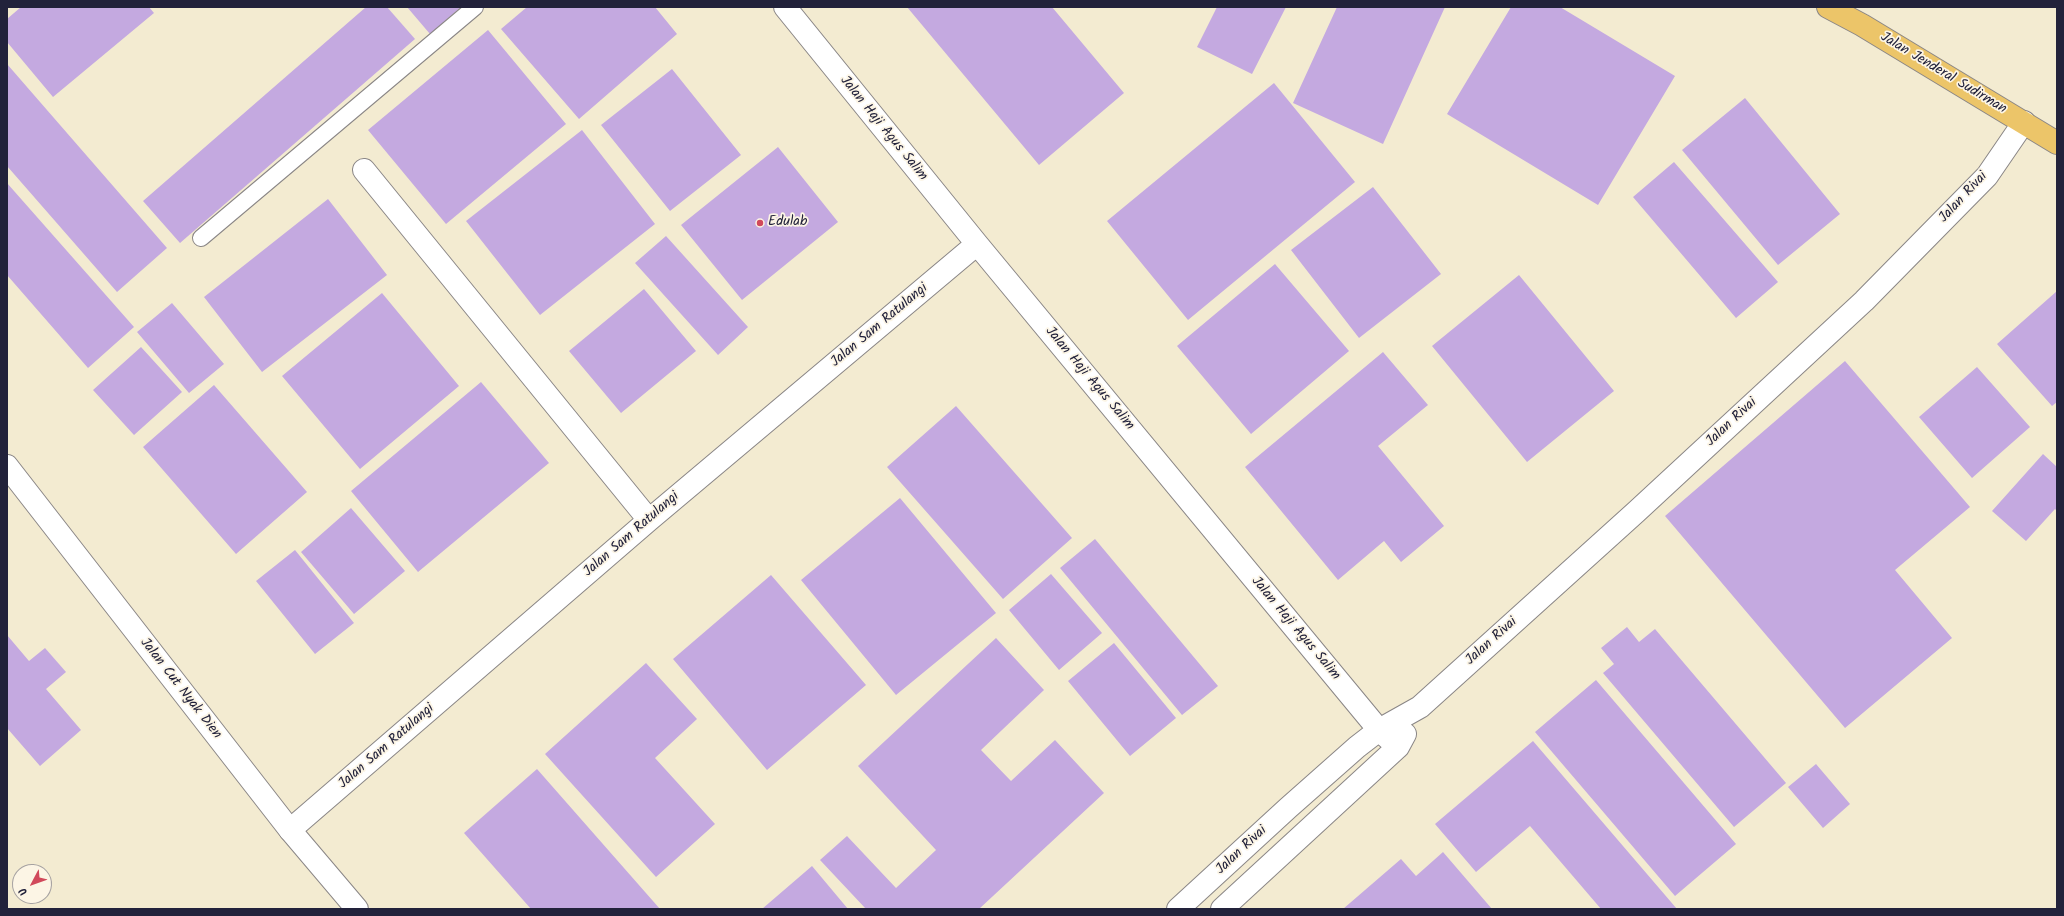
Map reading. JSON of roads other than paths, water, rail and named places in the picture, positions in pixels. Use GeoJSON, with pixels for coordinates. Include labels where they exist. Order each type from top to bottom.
{"type":"FeatureCollection","features":[{"type":"Feature","properties":{"kind":"main road","name":"Jalan Jenderal Sudirman"},"geometry":{"type":"LineString","coordinates":[[1828,7],[2024,122],[2057,143]]}},
{"type":"Feature","properties":{"kind":"street","name":"Jalan Haji Agus Salim"},"geometry":{"type":"LineString","coordinates":[[785,7],[977,244],[1379,730],[1398,747]]}},
{"type":"Feature","properties":{"kind":"street","name":"Jalan Rivai"},"geometry":{"type":"LineString","coordinates":[[1178,909],[1288,808],[1379,730],[1420,707],[1636,512],[1864,301],[1987,176],[2024,122]]}},
{"type":"Feature","properties":{"kind":"street"},"geometry":{"type":"LineString","coordinates":[[364,170],[649,520]]}},
{"type":"Feature","properties":{"kind":"street","name":"Jalan Sam Ratulangi"},"geometry":{"type":"LineString","coordinates":[[290,830],[649,520],[977,244]]}},
{"type":"Feature","properties":{"kind":"street","name":"Jalan Cut Nyak Dien"},"geometry":{"type":"LineString","coordinates":[[7,466],[290,830],[356,909]]}},
{"type":"Feature","properties":{"kind":"street","name":"Jalan Rivai"},"geometry":{"type":"LineString","coordinates":[[1222,909],[1398,747],[1420,707]]}},
{"type":"Feature","properties":{"kind":"lane"},"geometry":{"type":"LineString","coordinates":[[201,238],[475,7]]}},
{"type":"Feature","properties":{"kind":"place","name":"Edulab"},"geometry":{"type":"Point","coordinates":[760,223]}}]}
